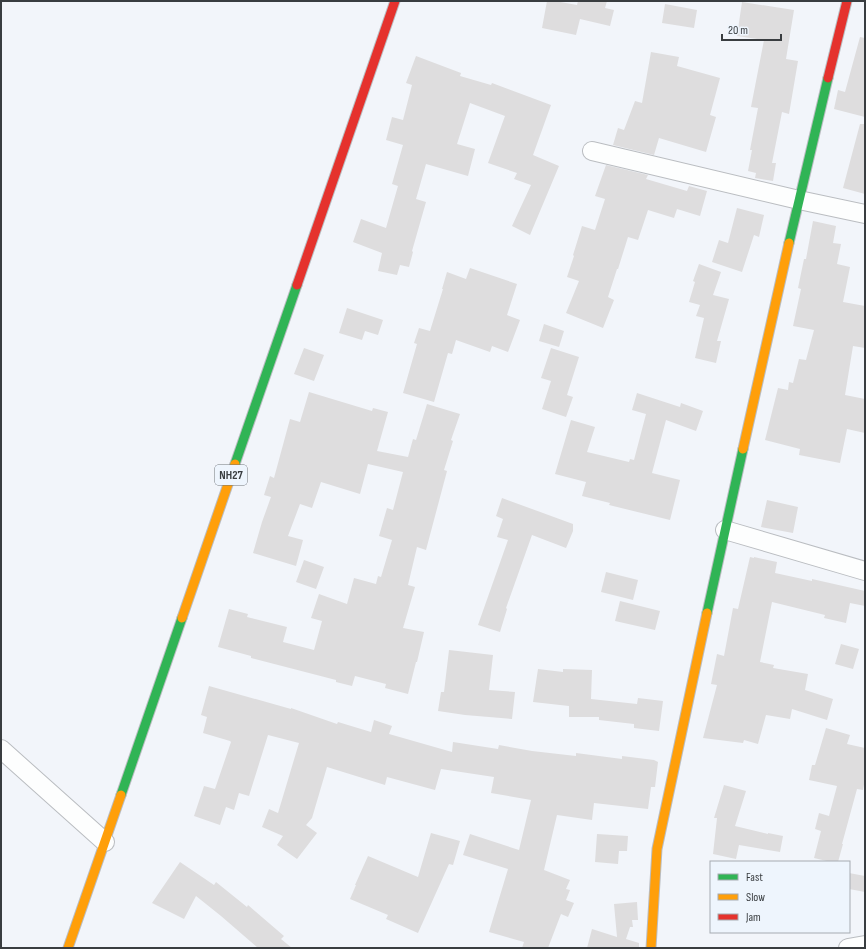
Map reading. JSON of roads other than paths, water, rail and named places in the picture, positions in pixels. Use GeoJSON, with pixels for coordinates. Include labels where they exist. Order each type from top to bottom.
{"type":"FeatureCollection","features":[{"type":"Feature","properties":{"kind":"main road","name":"NH27"},"geometry":{"type":"LineString","coordinates":[[68,948],[395,1]]}},
{"type":"Feature","properties":{"kind":"main road"},"geometry":{"type":"LineString","coordinates":[[651,948],[657,849],[725,530],[799,200],[847,1]]}},
{"type":"Feature","properties":{"kind":"street"},"geometry":{"type":"LineString","coordinates":[[592,151],[865,214]]}},
{"type":"Feature","properties":{"kind":"street"},"geometry":{"type":"LineString","coordinates":[[725,530],[865,571]]}},
{"type":"Feature","properties":{"kind":"street"},"geometry":{"type":"LineString","coordinates":[[1,749],[105,842]]}},
{"type":"Feature","properties":{"kind":"street"},"geometry":{"type":"LineString","coordinates":[[848,948],[865,945]]}}]}
